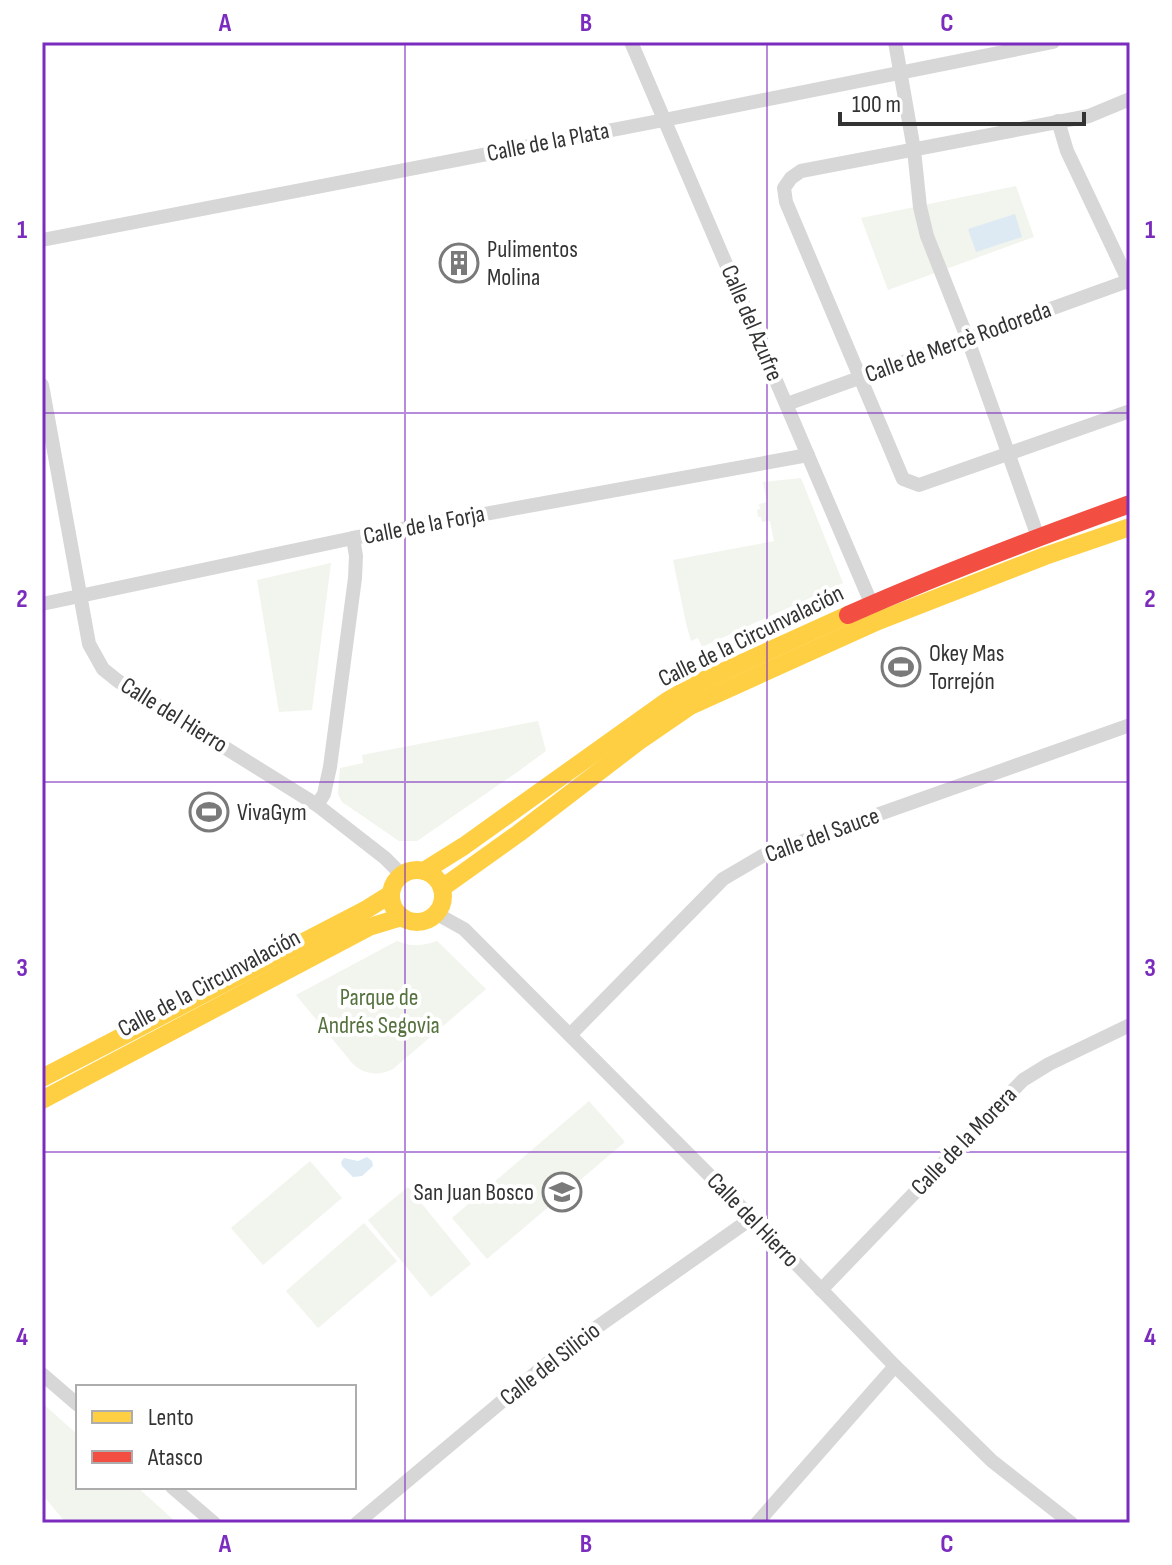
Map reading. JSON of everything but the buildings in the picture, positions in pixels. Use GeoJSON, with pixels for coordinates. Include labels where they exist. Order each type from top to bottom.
{"type":"FeatureCollection","features":[{"type":"Feature","properties":{"kind":"street","name":"Calle del Azufre"},"geometry":{"type":"LineString","coordinates":[[631,42],[872,605]]}},
{"type":"Feature","properties":{"kind":"street"},"geometry":{"type":"LineString","coordinates":[[895,42],[927,236],[968,340],[1038,537]]}},
{"type":"Feature","properties":{"kind":"street","name":"Calle de la Plata"},"geometry":{"type":"LineString","coordinates":[[42,240],[1053,42]]}},
{"type":"Feature","properties":{"kind":"street"},"geometry":{"type":"LineString","coordinates":[[1130,99],[1089,116],[801,171],[784,188],[786,202],[903,479],[919,485],[1130,411]]}},
{"type":"Feature","properties":{"kind":"street"},"geometry":{"type":"LineString","coordinates":[[1058,121],[1067,151],[1129,282]]}},
{"type":"Feature","properties":{"kind":"street","name":"Calle de Mercè Rodoreda"},"geometry":{"type":"LineString","coordinates":[[787,404],[1129,282]]}},
{"type":"Feature","properties":{"kind":"street","name":"Calle del Hierro"},"geometry":{"type":"LineString","coordinates":[[42,385],[89,644],[103,669],[317,805],[402,875]]}},
{"type":"Feature","properties":{"kind":"street","name":"Calle de la Forja"},"geometry":{"type":"LineString","coordinates":[[42,604],[353,538],[808,455]]}},
{"type":"Feature","properties":{"kind":"street","name":"Calle de la Circunvalación"},"geometry":{"type":"LineString","coordinates":[[424,871],[464,846],[681,691],[908,588],[1130,504]]}},
{"type":"Feature","properties":{"kind":"street","name":"Calle de la Circunvalación"},"geometry":{"type":"LineString","coordinates":[[442,888],[690,706],[891,616],[1045,556],[1130,527]]}},
{"type":"Feature","properties":{"kind":"street"},"geometry":{"type":"LineString","coordinates":[[317,805],[324,794],[330,767],[355,578],[353,538]]}},
{"type":"Feature","properties":{"kind":"street","name":"Calle del Sauce"},"geometry":{"type":"LineString","coordinates":[[570,1035],[723,879],[764,855],[1130,725]]}},
{"type":"Feature","properties":{"kind":"street"},"geometry":{"type":"LineString","coordinates":[[415,870],[424,871],[435,877],[442,888],[443,901],[437,914],[429,919],[410,921],[394,907],[391,894],[402,875],[415,870]]}},
{"type":"Feature","properties":{"kind":"street","name":"Calle de la Circunvalación"},"geometry":{"type":"LineString","coordinates":[[42,1078],[391,894]]}},
{"type":"Feature","properties":{"kind":"street","name":"Calle del Hierro"},"geometry":{"type":"LineString","coordinates":[[437,914],[464,929],[992,1461],[1071,1523]]}},
{"type":"Feature","properties":{"kind":"street","name":"Calle de la Circunvalación"},"geometry":{"type":"LineString","coordinates":[[42,1100],[369,927],[402,917]]}},
{"type":"Feature","properties":{"kind":"street","name":"Calle de la Morera"},"geometry":{"type":"LineString","coordinates":[[821,1290],[1023,1080],[1130,1025]]}},
{"type":"Feature","properties":{"kind":"street","name":"Calle del Silicio"},"geometry":{"type":"LineString","coordinates":[[357,1523],[556,1356],[752,1218]]}},
{"type":"Feature","properties":{"kind":"street"},"geometry":{"type":"LineString","coordinates":[[757,1523],[895,1366]]}},
{"type":"Feature","properties":{"kind":"street"},"geometry":{"type":"LineString","coordinates":[[42,1374],[76,1403]]}},
{"type":"Feature","properties":{"kind":"street"},"geometry":{"type":"LineString","coordinates":[[174,1489],[214,1523]]}},
{"type":"Feature","properties":{"kind":"green space"},"geometry":{"type":"Polygon","coordinates":[[[1016,186],[1034,237],[888,290],[861,218],[1016,186]]]}},
{"type":"Feature","properties":{"kind":"green space"},"geometry":{"type":"Polygon","coordinates":[[[801,478],[843,583],[702,647],[698,638],[691,641],[673,560],[774,541],[770,521],[762,522],[758,517],[759,504],[767,502],[763,482],[801,478]]]}},
{"type":"Feature","properties":{"kind":"green space"},"geometry":{"type":"Polygon","coordinates":[[[331,563],[312,710],[279,712],[257,580],[331,563]]]}},
{"type":"Feature","properties":{"kind":"green space"},"geometry":{"type":"Polygon","coordinates":[[[538,721],[546,751],[417,841],[399,841],[342,802],[338,794],[340,768],[363,763],[362,755],[538,721]]]}},
{"type":"Feature","properties":{"kind":"green space","name":"Parque de Andrés Segovia"},"geometry":{"type":"Polygon","coordinates":[[[397,941],[417,945],[437,941],[486,989],[393,1069],[383,1073],[367,1072],[353,1064],[296,995],[397,941]]]}},
{"type":"Feature","properties":{"kind":"green space"},"geometry":{"type":"Polygon","coordinates":[[[589,1101],[625,1142],[487,1259],[452,1218],[589,1101]]]}},
{"type":"Feature","properties":{"kind":"green space"},"geometry":{"type":"Polygon","coordinates":[[[310,1161],[342,1198],[263,1265],[231,1228],[310,1161]]]}},
{"type":"Feature","properties":{"kind":"green space"},"geometry":{"type":"Polygon","coordinates":[[[408,1187],[471,1264],[431,1297],[368,1220],[408,1187]]]}},
{"type":"Feature","properties":{"kind":"green space"},"geometry":{"type":"Polygon","coordinates":[[[364,1223],[397,1261],[318,1328],[286,1291],[364,1223]]]}},
{"type":"Feature","properties":{"kind":"green space"},"geometry":{"type":"Polygon","coordinates":[[[42,1403],[76,1433],[76,1489],[139,1489],[177,1523],[66,1523],[42,1494],[42,1403]]]}},
{"type":"Feature","properties":{"kind":"shaded area"},"geometry":{"type":"Polygon","coordinates":[[[1015,214],[1022,237],[976,252],[968,229],[1015,214]]]}},
{"type":"Feature","properties":{"kind":"shaded area"},"geometry":{"type":"Polygon","coordinates":[[[367,1157],[373,1166],[362,1176],[353,1177],[342,1166],[344,1158],[358,1161],[367,1157]]]}},
{"type":"Feature","properties":{"kind":"traffic: slow"},"geometry":{"type":"LineString","coordinates":[[442,888],[690,706],[878,621],[1045,556],[1130,527]]}},
{"type":"Feature","properties":{"kind":"traffic: slow"},"geometry":{"type":"LineString","coordinates":[[424,871],[464,846],[667,701],[698,683],[848,615]]}},
{"type":"Feature","properties":{"kind":"traffic: slow"},"geometry":{"type":"LineString","coordinates":[[417,870],[435,878],[443,896],[435,914],[417,922],[399,914],[391,896],[399,878],[417,870]]}},
{"type":"Feature","properties":{"kind":"traffic: slow"},"geometry":{"type":"LineString","coordinates":[[42,1078],[391,894]]}},
{"type":"Feature","properties":{"kind":"traffic: slow"},"geometry":{"type":"LineString","coordinates":[[42,1100],[369,927],[402,917]]}},
{"type":"Feature","properties":{"kind":"traffic: jam"},"geometry":{"type":"LineString","coordinates":[[848,615],[988,557],[1130,504]]}},
{"type":"Feature","properties":{"kind":"place","name":"Pulimentos Molina"},"geometry":{"type":"Point","coordinates":[459,263]}},
{"type":"Feature","properties":{"kind":"place","name":"Okey Mas Torrejón"},"geometry":{"type":"Point","coordinates":[901,667]}},
{"type":"Feature","properties":{"kind":"place","name":"VivaGym"},"geometry":{"type":"Point","coordinates":[209,812]}},
{"type":"Feature","properties":{"kind":"place","name":"San Juan Bosco"},"geometry":{"type":"Point","coordinates":[562,1192]}}]}
